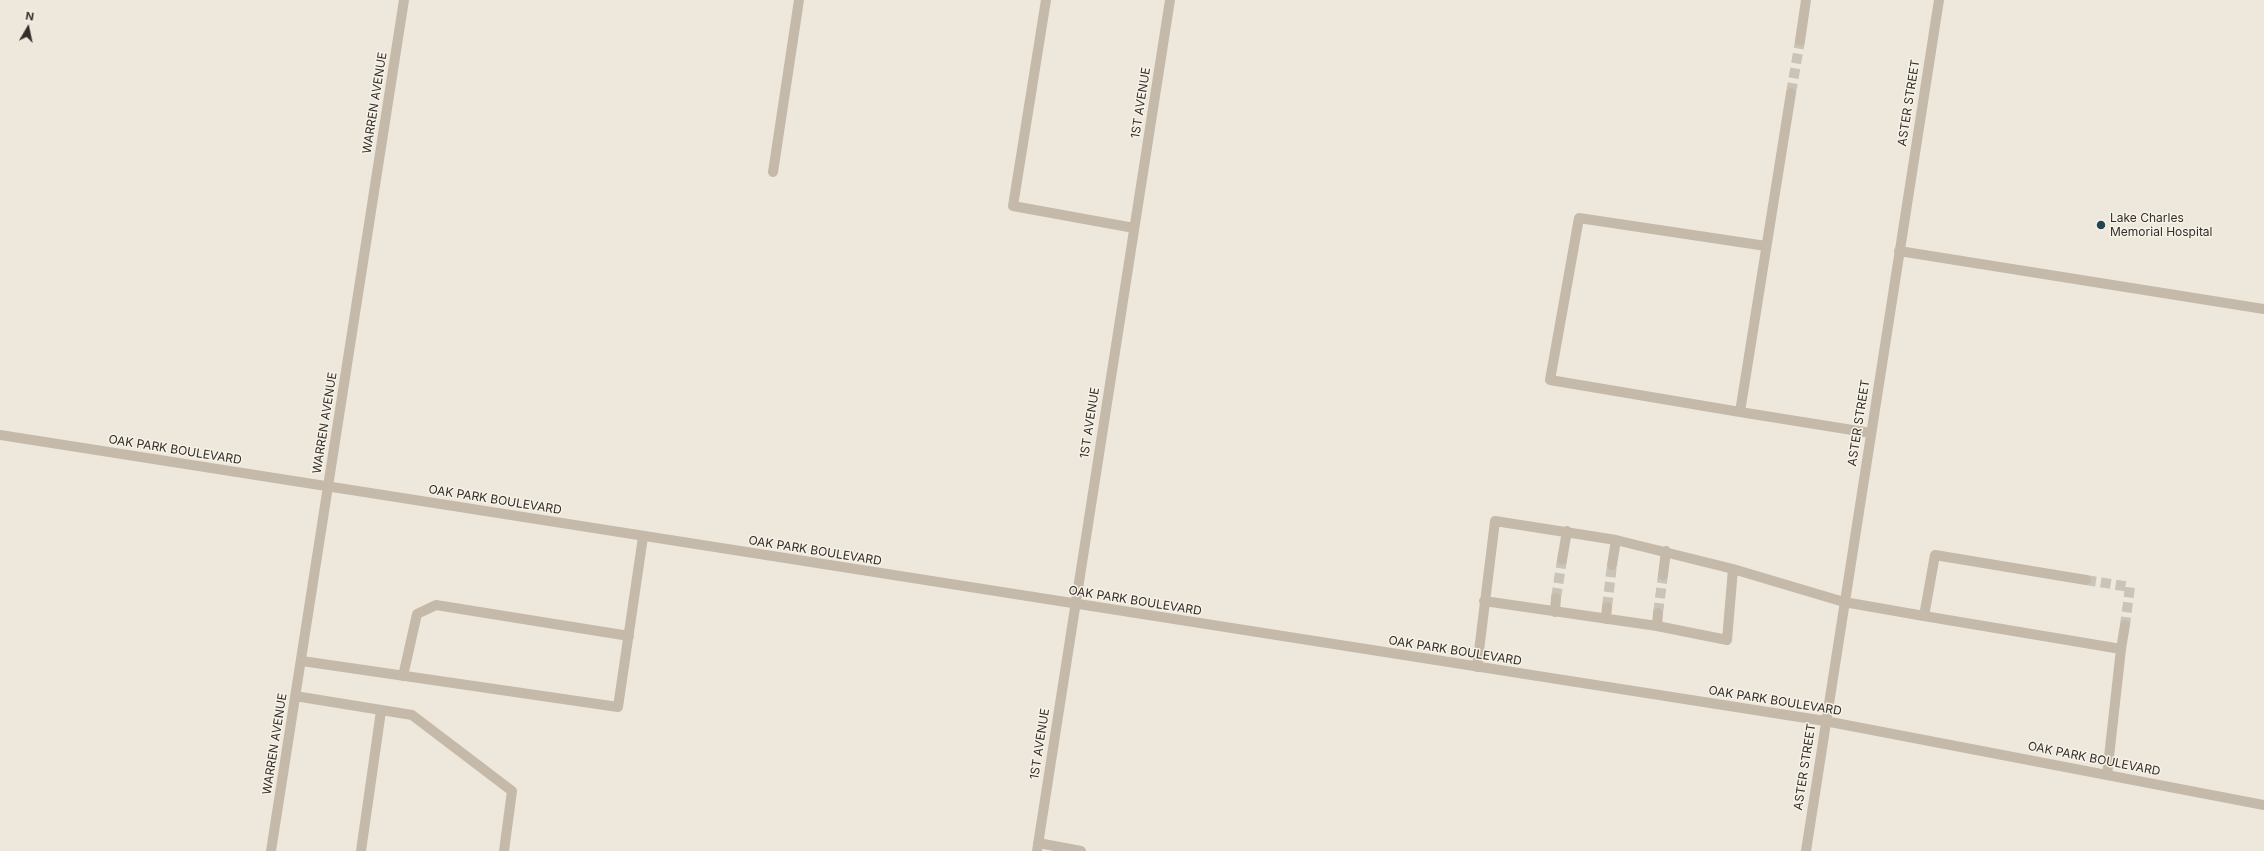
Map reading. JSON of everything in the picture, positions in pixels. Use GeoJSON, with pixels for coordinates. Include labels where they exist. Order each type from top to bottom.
{"type":"FeatureCollection","features":[{"type":"Feature","properties":{"kind":"street","name":"WARREN AVENUE"},"geometry":{"type":"LineString","coordinates":[[271,851],[295,696],[302,661],[404,0]]}},
{"type":"Feature","properties":{"kind":"street"},"geometry":{"type":"LineString","coordinates":[[773,172],[799,0]]}},
{"type":"Feature","properties":{"kind":"street"},"geometry":{"type":"LineString","coordinates":[[1046,0],[1013,206],[1134,228]]}},
{"type":"Feature","properties":{"kind":"street","name":"1ST AVENUE"},"geometry":{"type":"LineString","coordinates":[[1037,847],[1170,0]]}},
{"type":"Feature","properties":{"kind":"street"},"geometry":{"type":"LineString","coordinates":[[1800,41],[1806,0]]}},
{"type":"Feature","properties":{"kind":"street","name":"ASTER STREET"},"geometry":{"type":"LineString","coordinates":[[1806,851],[1870,433],[1939,0]]}},
{"type":"Feature","properties":{"kind":"street"},"geometry":{"type":"LineString","coordinates":[[1740,412],[1791,93]]}},
{"type":"Feature","properties":{"kind":"street"},"geometry":{"type":"LineString","coordinates":[[1766,246],[1579,218],[1550,380],[1870,433]]}},
{"type":"Feature","properties":{"kind":"street"},"geometry":{"type":"LineString","coordinates":[[1899,251],[2264,310]]}},
{"type":"Feature","properties":{"kind":"street","name":"OAK PARK BOULEVARD"},"geometry":{"type":"LineString","coordinates":[[0,435],[1075,605],[1825,721],[2264,805]]}},
{"type":"Feature","properties":{"kind":"street"},"geometry":{"type":"LineString","coordinates":[[1477,667],[1494,521],[1567,531],[1666,551],[1844,602],[2120,649]]}},
{"type":"Feature","properties":{"kind":"street"},"geometry":{"type":"LineString","coordinates":[[1562,560],[1567,531]]}},
{"type":"Feature","properties":{"kind":"street"},"geometry":{"type":"LineString","coordinates":[[302,661],[618,707],[643,537]]}},
{"type":"Feature","properties":{"kind":"street"},"geometry":{"type":"LineString","coordinates":[[1612,565],[1616,540]]}},
{"type":"Feature","properties":{"kind":"street"},"geometry":{"type":"LineString","coordinates":[[1663,575],[1666,551]]}},
{"type":"Feature","properties":{"kind":"street"},"geometry":{"type":"LineString","coordinates":[[1924,616],[1935,555],[2086,580]]}},
{"type":"Feature","properties":{"kind":"street"},"geometry":{"type":"LineString","coordinates":[[1484,601],[1657,626],[1727,640],[1733,569]]}},
{"type":"Feature","properties":{"kind":"street"},"geometry":{"type":"LineString","coordinates":[[1555,612],[1556,598]]}},
{"type":"Feature","properties":{"kind":"street"},"geometry":{"type":"LineString","coordinates":[[403,676],[417,614],[436,605],[629,636]]}},
{"type":"Feature","properties":{"kind":"street"},"geometry":{"type":"LineString","coordinates":[[1606,619],[1607,607]]}},
{"type":"Feature","properties":{"kind":"street"},"geometry":{"type":"LineString","coordinates":[[1657,626],[1658,613]]}},
{"type":"Feature","properties":{"kind":"street"},"geometry":{"type":"LineString","coordinates":[[2107,775],[2120,649],[2125,625]]}},
{"type":"Feature","properties":{"kind":"street"},"geometry":{"type":"LineString","coordinates":[[295,696],[412,715],[512,790],[504,851]]}},
{"type":"Feature","properties":{"kind":"street"},"geometry":{"type":"LineString","coordinates":[[361,851],[381,711]]}},
{"type":"Feature","properties":{"kind":"street"},"geometry":{"type":"LineString","coordinates":[[1037,847],[1081,851]]}},
{"type":"Feature","properties":{"kind":"tunnel"},"geometry":{"type":"LineString","coordinates":[[1791,93],[1800,41]]}},
{"type":"Feature","properties":{"kind":"tunnel"},"geometry":{"type":"LineString","coordinates":[[1556,598],[1562,560]]}},
{"type":"Feature","properties":{"kind":"tunnel"},"geometry":{"type":"LineString","coordinates":[[1607,607],[1612,565]]}},
{"type":"Feature","properties":{"kind":"tunnel"},"geometry":{"type":"LineString","coordinates":[[1658,613],[1663,575]]}},
{"type":"Feature","properties":{"kind":"tunnel"},"geometry":{"type":"LineString","coordinates":[[2086,580],[2130,587],[2125,625]]}},
{"type":"Feature","properties":{"kind":"place","name":"Lake Charles Memorial Hospital"},"geometry":{"type":"Point","coordinates":[2101,225]}}]}
